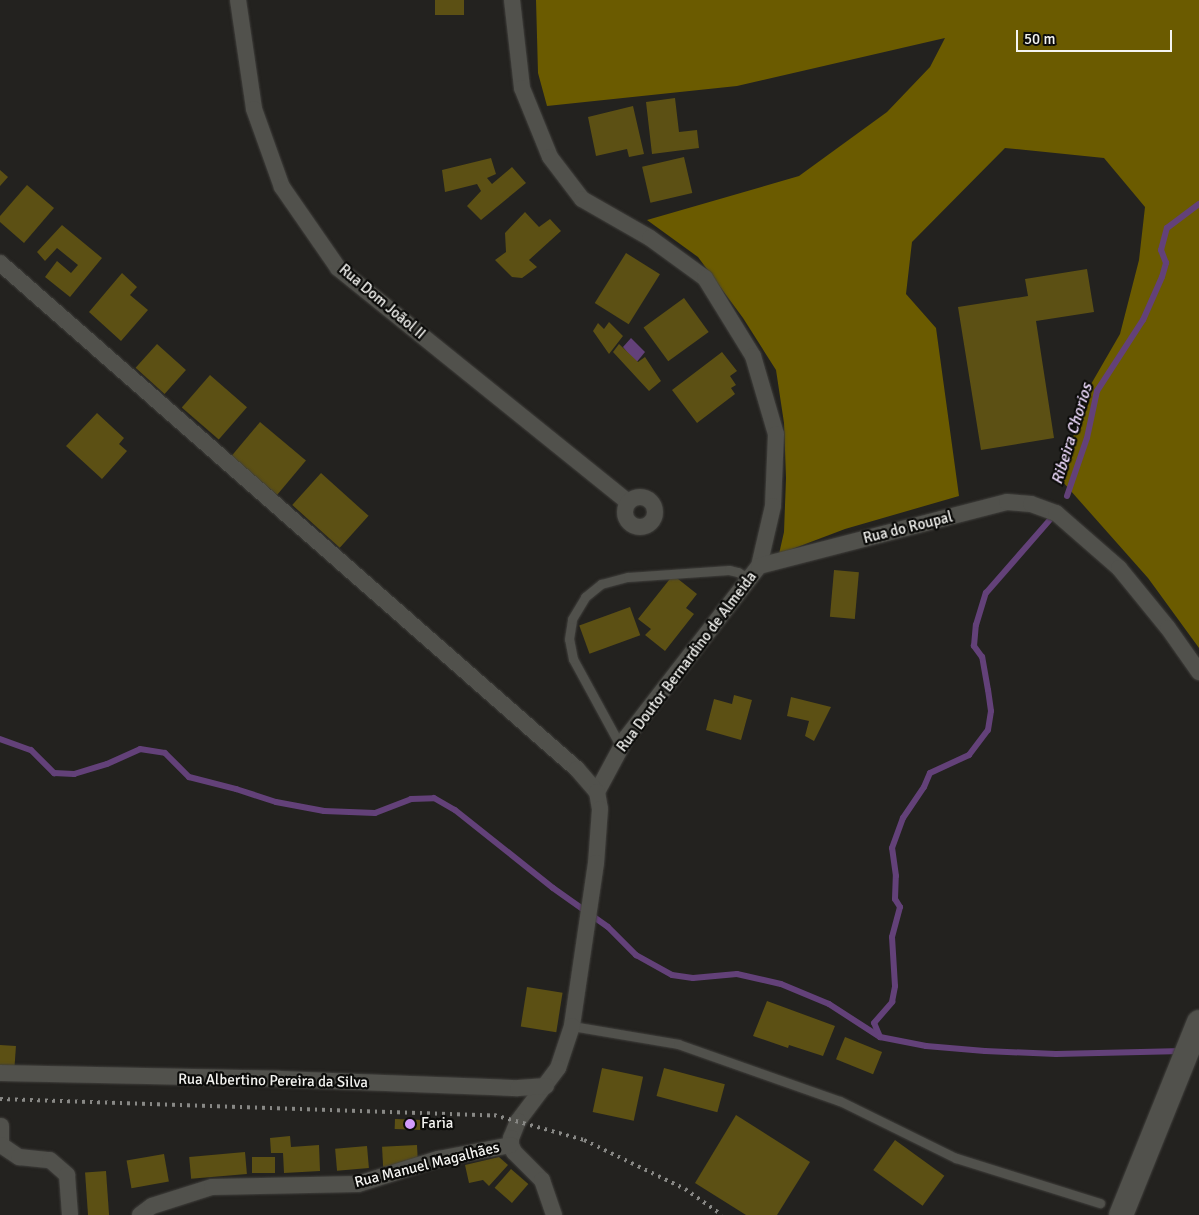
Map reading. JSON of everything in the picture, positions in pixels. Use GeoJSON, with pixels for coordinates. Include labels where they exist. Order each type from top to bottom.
{"type":"FeatureCollection","features":[{"type":"Feature","properties":{"kind":"street","name":"Rua Dom Joãol II"},"geometry":{"type":"LineString","coordinates":[[238,0],[254,109],[282,186],[338,268],[628,502]]}},
{"type":"Feature","properties":{"kind":"street","name":"Rua Doutor Bernardino de Almeida"},"geometry":{"type":"LineString","coordinates":[[512,0],[522,88],[550,157],[582,199],[650,238],[705,278],[753,356],[776,434],[773,506],[755,573],[678,668],[621,747],[597,792]]}},
{"type":"Feature","properties":{"kind":"street"},"geometry":{"type":"LineString","coordinates":[[0,263],[577,769],[597,792],[600,809],[594,876],[572,1026],[564,1055],[546,1086],[513,1130],[511,1145],[542,1180],[554,1215]]}},
{"type":"Feature","properties":{"kind":"street","name":"Rua do Roupal"},"geometry":{"type":"LineString","coordinates":[[755,573],[1007,502],[1032,504],[1056,513],[1119,568],[1168,628],[1199,672]]}},
{"type":"Feature","properties":{"kind":"street"},"geometry":{"type":"LineString","coordinates":[[1121,1215],[1199,1022]]}},
{"type":"Feature","properties":{"kind":"street","name":"Rua Albertino Pereira da Silva"},"geometry":{"type":"LineString","coordinates":[[0,1073],[280,1079],[518,1088],[546,1086]]}},
{"type":"Feature","properties":{"kind":"street"},"geometry":{"type":"LineString","coordinates":[[1,1126],[1,1145],[19,1157],[50,1160],[67,1175],[70,1215]]}},
{"type":"Feature","properties":{"kind":"street","name":"Rua Manuel Magalhães"},"geometry":{"type":"LineString","coordinates":[[140,1215],[152,1206],[212,1187],[358,1184],[438,1159],[511,1145]]}},
{"type":"Feature","properties":{"kind":"lane"},"geometry":{"type":"LineString","coordinates":[[621,747],[574,659],[569,639],[572,619],[584,597],[601,584],[628,577],[729,570],[755,573]]}},
{"type":"Feature","properties":{"kind":"lane"},"geometry":{"type":"LineString","coordinates":[[572,1026],[678,1044],[840,1101],[956,1158],[1100,1203]]}},
{"type":"Feature","properties":{"kind":"shaded area"},"geometry":{"type":"Polygon","coordinates":[[[536,0],[1199,0],[1199,648],[1148,578],[1062,481],[1083,398],[1120,334],[1139,260],[1145,207],[1104,158],[1005,148],[912,242],[906,294],[936,328],[959,496],[845,529],[779,554],[784,532],[786,478],[784,423],[776,370],[743,318],[698,257],[647,220],[799,176],[887,112],[930,67],[945,38],[737,86],[547,106],[538,73],[536,0]]]}},
{"type":"Feature","properties":{"kind":"shaded area"},"geometry":{"type":"Polygon","coordinates":[[[631,338],[645,352],[636,363],[623,347],[631,338]]]}},
{"type":"Feature","properties":{"kind":"building"},"geometry":{"type":"Polygon","coordinates":[[[435,0],[464,0],[464,15],[435,15],[435,0]]]}},
{"type":"Feature","properties":{"kind":"building"},"geometry":{"type":"Polygon","coordinates":[[[675,98],[679,132],[697,130],[699,148],[652,154],[646,102],[675,98]]]}},
{"type":"Feature","properties":{"kind":"building"},"geometry":{"type":"Polygon","coordinates":[[[633,106],[644,154],[629,157],[627,149],[596,156],[588,117],[633,106]]]}},
{"type":"Feature","properties":{"kind":"building"},"geometry":{"type":"Polygon","coordinates":[[[684,157],[692,193],[650,203],[642,167],[684,157]]]}},
{"type":"Feature","properties":{"kind":"building"},"geometry":{"type":"Polygon","coordinates":[[[491,158],[496,174],[487,178],[492,184],[512,167],[526,183],[481,220],[467,206],[481,191],[477,184],[445,192],[442,170],[491,158]]]}},
{"type":"Feature","properties":{"kind":"building"},"geometry":{"type":"Polygon","coordinates":[[[0,170],[8,177],[0,186],[0,170]]]}},
{"type":"Feature","properties":{"kind":"building"},"geometry":{"type":"Polygon","coordinates":[[[27,185],[54,208],[24,243],[0,222],[0,216],[27,185]]]}},
{"type":"Feature","properties":{"kind":"building"},"geometry":{"type":"Polygon","coordinates":[[[525,212],[539,227],[550,219],[561,231],[529,260],[537,267],[522,278],[512,277],[495,260],[506,252],[505,233],[525,212]]]}},
{"type":"Feature","properties":{"kind":"building"},"geometry":{"type":"Polygon","coordinates":[[[62,225],[102,258],[70,297],[45,277],[57,261],[71,273],[78,265],[57,248],[45,261],[37,252],[62,225]]]}},
{"type":"Feature","properties":{"kind":"building"},"geometry":{"type":"Polygon","coordinates":[[[626,253],[660,274],[629,324],[595,303],[626,253]]]}},
{"type":"Feature","properties":{"kind":"building"},"geometry":{"type":"Polygon","coordinates":[[[1087,269],[1094,312],[1036,321],[1054,438],[981,450],[958,307],[1028,296],[1025,279],[1087,269]]]}},
{"type":"Feature","properties":{"kind":"building"},"geometry":{"type":"Polygon","coordinates":[[[122,273],[137,287],[130,295],[148,310],[121,341],[89,312],[122,273]]]}},
{"type":"Feature","properties":{"kind":"building"},"geometry":{"type":"Polygon","coordinates":[[[684,298],[709,332],[668,361],[644,327],[684,298]]]}},
{"type":"Feature","properties":{"kind":"building"},"geometry":{"type":"Polygon","coordinates":[[[609,322],[623,336],[609,354],[593,331],[598,323],[604,329],[609,322]]]}},
{"type":"Feature","properties":{"kind":"building"},"geometry":{"type":"Polygon","coordinates":[[[157,344],[186,370],[165,394],[136,368],[157,344]]]}},
{"type":"Feature","properties":{"kind":"building"},"geometry":{"type":"Polygon","coordinates":[[[619,344],[638,362],[645,357],[661,381],[649,391],[613,352],[619,344]]]}},
{"type":"Feature","properties":{"kind":"building"},"geometry":{"type":"Polygon","coordinates":[[[722,352],[737,371],[730,376],[736,385],[731,388],[735,394],[697,423],[672,390],[722,352]]]}},
{"type":"Feature","properties":{"kind":"building"},"geometry":{"type":"Polygon","coordinates":[[[210,375],[247,407],[219,440],[182,407],[210,375]]]}},
{"type":"Feature","properties":{"kind":"building"},"geometry":{"type":"Polygon","coordinates":[[[97,413],[124,438],[119,444],[127,451],[102,479],[66,446],[97,413]]]}},
{"type":"Feature","properties":{"kind":"building"},"geometry":{"type":"Polygon","coordinates":[[[260,422],[306,461],[277,495],[231,456],[260,422]]]}},
{"type":"Feature","properties":{"kind":"building"},"geometry":{"type":"Polygon","coordinates":[[[321,473],[369,516],[340,548],[292,505],[321,473]]]}},
{"type":"Feature","properties":{"kind":"building"},"geometry":{"type":"Polygon","coordinates":[[[834,570],[859,572],[855,619],[830,617],[834,570]]]}},
{"type":"Feature","properties":{"kind":"building"},"geometry":{"type":"Polygon","coordinates":[[[673,575],[697,594],[686,608],[694,614],[665,651],[645,635],[651,629],[638,619],[673,575]]]}},
{"type":"Feature","properties":{"kind":"building"},"geometry":{"type":"Polygon","coordinates":[[[630,607],[640,635],[590,654],[579,625],[630,607]]]}},
{"type":"Feature","properties":{"kind":"building"},"geometry":{"type":"Polygon","coordinates":[[[734,695],[752,700],[741,740],[706,730],[714,699],[732,704],[734,695]]]}},
{"type":"Feature","properties":{"kind":"building"},"geometry":{"type":"Polygon","coordinates":[[[791,697],[831,707],[814,741],[805,736],[809,721],[787,716],[791,697]]]}},
{"type":"Feature","properties":{"kind":"building"},"geometry":{"type":"Polygon","coordinates":[[[527,987],[563,993],[556,1032],[521,1027],[527,987]]]}},
{"type":"Feature","properties":{"kind":"building"},"geometry":{"type":"Polygon","coordinates":[[[767,1001],[835,1026],[823,1056],[789,1045],[788,1048],[753,1036],[767,1001]]]}},
{"type":"Feature","properties":{"kind":"building"},"geometry":{"type":"Polygon","coordinates":[[[845,1037],[882,1052],[873,1074],[836,1059],[845,1037]]]}},
{"type":"Feature","properties":{"kind":"building"},"geometry":{"type":"Polygon","coordinates":[[[0,1045],[16,1046],[14,1069],[0,1068],[0,1045]]]}},
{"type":"Feature","properties":{"kind":"building"},"geometry":{"type":"Polygon","coordinates":[[[602,1068],[643,1077],[634,1121],[593,1112],[602,1068]]]}},
{"type":"Feature","properties":{"kind":"building"},"geometry":{"type":"Polygon","coordinates":[[[664,1068],[725,1084],[717,1112],[656,1096],[664,1068]]]}},
{"type":"Feature","properties":{"kind":"building"},"geometry":{"type":"Polygon","coordinates":[[[736,1115],[810,1162],[777,1215],[746,1215],[695,1183],[736,1115]]]}},
{"type":"Feature","properties":{"kind":"building"},"geometry":{"type":"Polygon","coordinates":[[[395,1119],[423,1120],[423,1130],[395,1129],[395,1119]]]}},
{"type":"Feature","properties":{"kind":"building"},"geometry":{"type":"Polygon","coordinates":[[[290,1136],[291,1147],[319,1145],[320,1171],[284,1173],[283,1153],[271,1153],[270,1138],[290,1136]]]}},
{"type":"Feature","properties":{"kind":"building"},"geometry":{"type":"Polygon","coordinates":[[[895,1140],[944,1176],[923,1206],[873,1170],[895,1140]]]}},
{"type":"Feature","properties":{"kind":"building"},"geometry":{"type":"Polygon","coordinates":[[[417,1145],[418,1165],[383,1167],[382,1147],[417,1145]]]}},
{"type":"Feature","properties":{"kind":"building"},"geometry":{"type":"Polygon","coordinates":[[[367,1146],[369,1168],[337,1171],[335,1149],[367,1146]]]}},
{"type":"Feature","properties":{"kind":"building"},"geometry":{"type":"Polygon","coordinates":[[[245,1152],[247,1174],[191,1179],[189,1157],[245,1152]]]}},
{"type":"Feature","properties":{"kind":"building"},"geometry":{"type":"Polygon","coordinates":[[[164,1154],[169,1182],[131,1188],[127,1161],[164,1154]]]}},
{"type":"Feature","properties":{"kind":"building"},"geometry":{"type":"Polygon","coordinates":[[[252,1157],[275,1157],[275,1173],[252,1173],[252,1157]]]}},
{"type":"Feature","properties":{"kind":"building"},"geometry":{"type":"Polygon","coordinates":[[[499,1157],[508,1165],[489,1186],[483,1180],[469,1183],[465,1165],[499,1157]]]}},
{"type":"Feature","properties":{"kind":"building"},"geometry":{"type":"Polygon","coordinates":[[[511,1169],[528,1184],[512,1203],[495,1188],[511,1169]]]}},
{"type":"Feature","properties":{"kind":"building"},"geometry":{"type":"Polygon","coordinates":[[[106,1171],[109,1215],[88,1215],[85,1172],[106,1171]]]}},
{"type":"Feature","properties":{"kind":"waterway","name":"Ribeira Chorios"},"geometry":{"type":"LineString","coordinates":[[1067,496],[1087,438],[1097,391],[1143,320],[1162,277],[1166,263],[1161,250],[1167,228],[1199,204]]}},
{"type":"Feature","properties":{"kind":"waterway"},"geometry":{"type":"LineString","coordinates":[[880,1037],[874,1023],[892,1002],[895,986],[892,937],[900,907],[895,899],[896,876],[892,848],[903,818],[924,787],[930,773],[969,755],[988,730],[991,711],[982,657],[974,646],[976,625],[986,593],[1055,514]]}},
{"type":"Feature","properties":{"kind":"waterway"},"geometry":{"type":"LineString","coordinates":[[0,739],[31,750],[54,773],[74,774],[107,764],[140,749],[165,753],[189,777],[276,802],[324,811],[375,813],[411,799],[434,798],[455,810],[553,888],[608,927],[636,955],[672,975],[693,978],[737,974],[781,984],[829,1004],[880,1037],[926,1046],[985,1051],[1056,1054],[1183,1051]]}},
{"type":"Feature","properties":{"kind":"railway"},"geometry":{"type":"LineString","coordinates":[[0,1099],[494,1115],[584,1140],[685,1189],[722,1215]]}},
{"type":"Feature","properties":{"kind":"place","name":"Faria"},"geometry":{"type":"Point","coordinates":[410,1124]}}]}
